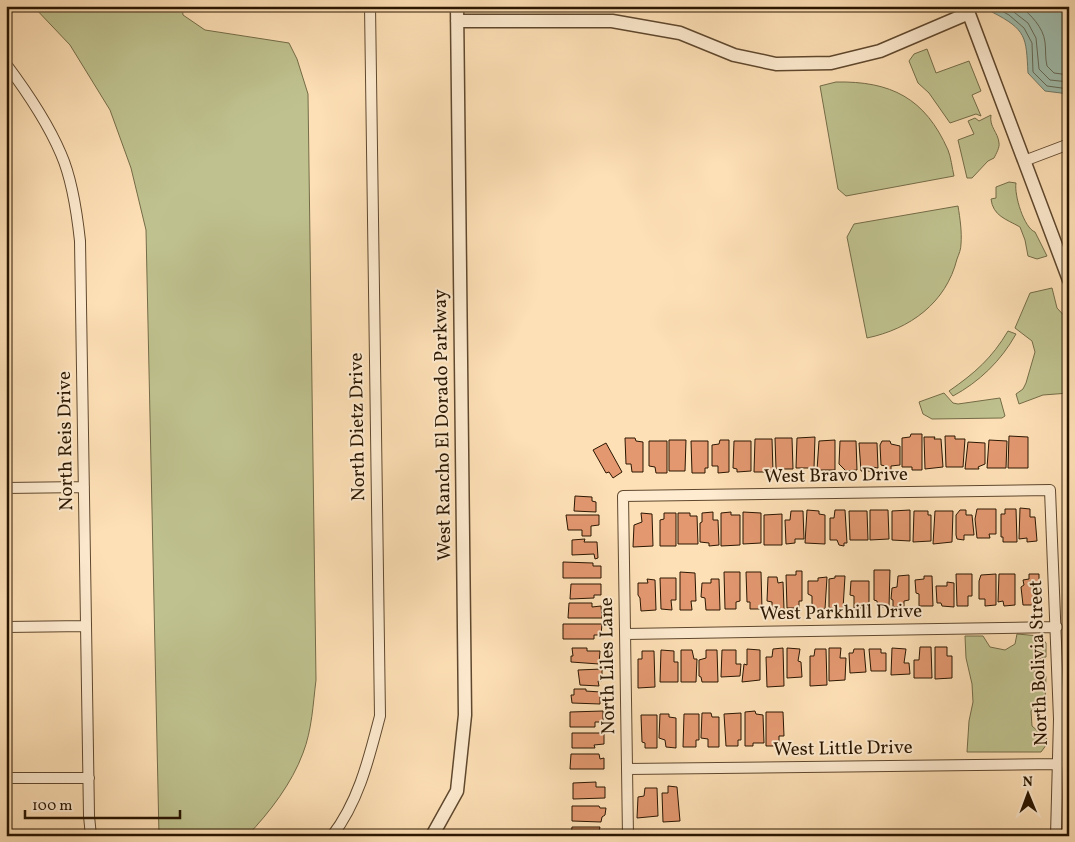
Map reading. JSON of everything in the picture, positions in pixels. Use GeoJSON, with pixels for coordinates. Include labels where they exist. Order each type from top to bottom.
{"type":"FeatureCollection","features":[{"type":"Feature","properties":{"kind":"street","name":"North Dietz Drive"},"geometry":{"type":"LineString","coordinates":[[332,836],[343,821],[358,790],[368,762],[380,716],[370,6]]}},
{"type":"Feature","properties":{"kind":"street","name":"West Rancho El Dorado Parkway"},"geometry":{"type":"LineString","coordinates":[[432,836],[457,790],[465,715],[457,6]]}},
{"type":"Feature","properties":{"kind":"street"},"geometry":{"type":"LineString","coordinates":[[457,21],[612,21],[680,33],[734,55],[776,64],[785,64],[831,63],[880,51],[968,10],[1069,280]]}},
{"type":"Feature","properties":{"kind":"street","name":"North Reis Drive"},"geometry":{"type":"LineString","coordinates":[[6,64],[32,99],[62,155],[76,210],[80,241],[89,816],[91,836]]}},
{"type":"Feature","properties":{"kind":"street"},"geometry":{"type":"LineString","coordinates":[[1024,161],[1069,144]]}},
{"type":"Feature","properties":{"kind":"street"},"geometry":{"type":"LineString","coordinates":[[6,488],[84,487]]}},
{"type":"Feature","properties":{"kind":"street","name":"West Bravo Drive"},"geometry":{"type":"LineString","coordinates":[[623,496],[1050,490]]}},
{"type":"Feature","properties":{"kind":"street","name":"North Bolivia Street"},"geometry":{"type":"LineString","coordinates":[[1050,490],[1064,719],[1059,764],[1056,836]]}},
{"type":"Feature","properties":{"kind":"street","name":"North Liles Lane"},"geometry":{"type":"LineString","coordinates":[[623,496],[628,836]]}},
{"type":"Feature","properties":{"kind":"street"},"geometry":{"type":"LineString","coordinates":[[6,627],[86,626]]}},
{"type":"Feature","properties":{"kind":"street","name":"West Parkhill Drive"},"geometry":{"type":"LineString","coordinates":[[626,634],[1057,627]]}},
{"type":"Feature","properties":{"kind":"street","name":"West Little Drive"},"geometry":{"type":"LineString","coordinates":[[627,769],[1059,764]]}},
{"type":"Feature","properties":{"kind":"street"},"geometry":{"type":"LineString","coordinates":[[11,778],[89,778]]}},
{"type":"Feature","properties":{"kind":"green space"},"geometry":{"type":"Polygon","coordinates":[[[33,6],[182,6],[183,15],[205,30],[289,43],[297,59],[308,94],[316,680],[312,717],[303,753],[293,775],[279,797],[247,836],[159,836],[146,230],[131,168],[110,110],[70,45],[33,6]]]}},
{"type":"Feature","properties":{"kind":"green space"},"geometry":{"type":"Polygon","coordinates":[[[927,49],[936,73],[969,61],[981,91],[972,95],[981,116],[976,114],[950,123],[929,93],[918,83],[909,61],[914,54],[927,49]]]}},
{"type":"Feature","properties":{"kind":"green space"},"geometry":{"type":"Polygon","coordinates":[[[836,82],[873,85],[890,89],[917,105],[929,117],[939,132],[949,153],[954,176],[846,196],[838,189],[820,86],[836,82]]]}},
{"type":"Feature","properties":{"kind":"green space"},"geometry":{"type":"Polygon","coordinates":[[[991,115],[991,123],[998,139],[998,150],[994,158],[988,161],[972,178],[967,178],[958,140],[974,134],[968,121],[975,118],[979,121],[991,115]]]}},
{"type":"Feature","properties":{"kind":"green space"},"geometry":{"type":"Polygon","coordinates":[[[1009,182],[1016,183],[1017,195],[1024,218],[1035,232],[1047,256],[1037,259],[1028,256],[1020,227],[1001,216],[994,209],[991,199],[996,198],[996,187],[1009,182]]]}},
{"type":"Feature","properties":{"kind":"green space"},"geometry":{"type":"Polygon","coordinates":[[[958,206],[961,248],[952,275],[944,289],[924,312],[911,321],[883,334],[867,338],[847,237],[854,224],[958,206]]]}},
{"type":"Feature","properties":{"kind":"green space"},"geometry":{"type":"Polygon","coordinates":[[[1052,288],[1057,308],[1069,321],[1069,393],[1043,395],[1019,404],[1016,394],[1023,389],[1026,383],[1035,352],[1032,341],[1015,328],[1030,293],[1052,288]]]}},
{"type":"Feature","properties":{"kind":"green space"},"geometry":{"type":"Polygon","coordinates":[[[1008,331],[1016,334],[996,362],[972,384],[953,396],[949,391],[982,364],[996,349],[1008,331]]]}},
{"type":"Feature","properties":{"kind":"green space"},"geometry":{"type":"Polygon","coordinates":[[[944,393],[953,403],[958,404],[1000,398],[1005,416],[1002,418],[932,419],[923,414],[919,402],[944,393]]]}},
{"type":"Feature","properties":{"kind":"green space"},"geometry":{"type":"Polygon","coordinates":[[[1017,634],[1040,636],[1046,643],[1046,657],[1035,659],[1031,668],[1040,676],[1046,676],[1045,702],[1031,711],[1032,726],[1047,739],[1047,744],[1041,752],[967,752],[969,721],[973,702],[972,684],[966,658],[965,636],[983,636],[990,647],[1005,650],[1015,644],[1017,634]]]}},
{"type":"Feature","properties":{"kind":"water"},"geometry":{"type":"Polygon","coordinates":[[[992,6],[1069,6],[1069,94],[1045,91],[1028,73],[1025,43],[1022,36],[1012,24],[992,12],[992,6]]]}},
{"type":"Feature","properties":{"kind":"building"},"geometry":{"type":"Polygon","coordinates":[[[911,434],[922,434],[922,470],[902,467],[902,438],[910,437],[911,434]]]}},
{"type":"Feature","properties":{"kind":"building"},"geometry":{"type":"Polygon","coordinates":[[[945,436],[965,439],[963,467],[946,467],[945,436]]]}},
{"type":"Feature","properties":{"kind":"building"},"geometry":{"type":"Polygon","coordinates":[[[1009,436],[1028,437],[1028,468],[1008,468],[1009,436]]]}},
{"type":"Feature","properties":{"kind":"building"},"geometry":{"type":"Polygon","coordinates":[[[815,437],[814,468],[796,468],[797,438],[815,437]]]}},
{"type":"Feature","properties":{"kind":"building"},"geometry":{"type":"Polygon","coordinates":[[[924,437],[941,439],[943,467],[925,469],[924,437]]]}},
{"type":"Feature","properties":{"kind":"building"},"geometry":{"type":"Polygon","coordinates":[[[625,438],[635,438],[636,441],[643,442],[643,472],[632,472],[631,464],[626,464],[625,438]]]}},
{"type":"Feature","properties":{"kind":"building"},"geometry":{"type":"Polygon","coordinates":[[[775,438],[792,438],[793,469],[776,469],[775,438]]]}},
{"type":"Feature","properties":{"kind":"building"},"geometry":{"type":"Polygon","coordinates":[[[755,439],[772,439],[773,472],[754,472],[755,439]]]}},
{"type":"Feature","properties":{"kind":"building"},"geometry":{"type":"Polygon","coordinates":[[[669,440],[686,440],[685,471],[669,471],[669,440]]]}},
{"type":"Feature","properties":{"kind":"building"},"geometry":{"type":"Polygon","coordinates":[[[720,440],[729,440],[729,472],[718,473],[718,466],[712,466],[712,445],[719,444],[720,440]]]}},
{"type":"Feature","properties":{"kind":"building"},"geometry":{"type":"Polygon","coordinates":[[[835,440],[835,470],[817,470],[819,441],[835,440]]]}},
{"type":"Feature","properties":{"kind":"building"},"geometry":{"type":"Polygon","coordinates":[[[989,440],[1007,441],[1006,468],[987,468],[989,440]]]}},
{"type":"Feature","properties":{"kind":"building"},"geometry":{"type":"Polygon","coordinates":[[[649,441],[667,441],[667,473],[656,473],[655,467],[649,466],[649,441]]]}},
{"type":"Feature","properties":{"kind":"building"},"geometry":{"type":"Polygon","coordinates":[[[691,441],[708,441],[708,468],[705,468],[705,473],[692,473],[691,441]]]}},
{"type":"Feature","properties":{"kind":"building"},"geometry":{"type":"Polygon","coordinates":[[[734,441],[751,441],[751,471],[737,472],[737,469],[733,468],[734,441]]]}},
{"type":"Feature","properties":{"kind":"building"},"geometry":{"type":"Polygon","coordinates":[[[840,441],[856,441],[857,470],[846,471],[839,464],[840,441]]]}},
{"type":"Feature","properties":{"kind":"building"},"geometry":{"type":"Polygon","coordinates":[[[882,441],[890,441],[891,444],[900,446],[900,465],[891,466],[891,471],[886,471],[885,466],[881,465],[880,445],[882,441]]]}},
{"type":"Feature","properties":{"kind":"building"},"geometry":{"type":"Polygon","coordinates":[[[968,442],[985,443],[985,464],[978,467],[979,469],[965,469],[968,442]]]}},
{"type":"Feature","properties":{"kind":"building"},"geometry":{"type":"Polygon","coordinates":[[[606,443],[622,472],[613,478],[609,472],[606,473],[593,450],[606,443]]]}},
{"type":"Feature","properties":{"kind":"building"},"geometry":{"type":"Polygon","coordinates":[[[859,443],[877,443],[878,468],[872,467],[872,471],[861,471],[859,443]]]}},
{"type":"Feature","properties":{"kind":"building"},"geometry":{"type":"Polygon","coordinates":[[[575,496],[592,497],[592,501],[596,502],[596,512],[574,511],[575,496]]]}},
{"type":"Feature","properties":{"kind":"building"},"geometry":{"type":"Polygon","coordinates":[[[1020,508],[1030,509],[1030,517],[1035,517],[1037,541],[1027,542],[1027,538],[1019,539],[1020,508]]]}},
{"type":"Feature","properties":{"kind":"building"},"geometry":{"type":"Polygon","coordinates":[[[977,509],[996,509],[996,534],[989,534],[990,538],[977,538],[975,519],[977,509]]]}},
{"type":"Feature","properties":{"kind":"building"},"geometry":{"type":"Polygon","coordinates":[[[1005,509],[1016,509],[1017,542],[1003,542],[1003,537],[1001,537],[1001,514],[1005,514],[1005,509]]]}},
{"type":"Feature","properties":{"kind":"building"},"geometry":{"type":"Polygon","coordinates":[[[807,510],[819,511],[819,514],[825,515],[825,544],[805,543],[807,510]]]}},
{"type":"Feature","properties":{"kind":"building"},"geometry":{"type":"Polygon","coordinates":[[[835,510],[845,510],[847,543],[844,543],[844,546],[839,545],[837,540],[830,540],[830,518],[834,518],[835,510]]]}},
{"type":"Feature","properties":{"kind":"building"},"geometry":{"type":"Polygon","coordinates":[[[870,510],[888,510],[889,539],[870,540],[870,510]]]}},
{"type":"Feature","properties":{"kind":"building"},"geometry":{"type":"Polygon","coordinates":[[[910,510],[910,541],[892,540],[892,511],[910,510]]]}},
{"type":"Feature","properties":{"kind":"building"},"geometry":{"type":"Polygon","coordinates":[[[960,510],[966,510],[966,515],[972,515],[974,535],[964,535],[964,540],[957,539],[956,535],[956,515],[960,510]]]}},
{"type":"Feature","properties":{"kind":"building"},"geometry":{"type":"Polygon","coordinates":[[[791,511],[803,511],[804,539],[795,539],[795,543],[786,544],[785,520],[790,520],[791,511]]]}},
{"type":"Feature","properties":{"kind":"building"},"geometry":{"type":"Polygon","coordinates":[[[849,511],[867,511],[868,540],[850,540],[849,511]]]}},
{"type":"Feature","properties":{"kind":"building"},"geometry":{"type":"Polygon","coordinates":[[[914,511],[928,511],[928,515],[931,515],[931,541],[913,542],[914,511]]]}},
{"type":"Feature","properties":{"kind":"building"},"geometry":{"type":"Polygon","coordinates":[[[935,511],[953,511],[952,542],[933,544],[935,511]]]}},
{"type":"Feature","properties":{"kind":"building"},"geometry":{"type":"Polygon","coordinates":[[[713,512],[713,520],[718,520],[719,545],[709,546],[709,543],[700,542],[700,523],[702,522],[702,513],[713,512]]]}},
{"type":"Feature","properties":{"kind":"building"},"geometry":{"type":"Polygon","coordinates":[[[731,512],[731,515],[740,515],[740,545],[721,546],[721,513],[731,512]]]}},
{"type":"Feature","properties":{"kind":"building"},"geometry":{"type":"Polygon","coordinates":[[[743,512],[761,513],[761,543],[743,544],[743,512]]]}},
{"type":"Feature","properties":{"kind":"building"},"geometry":{"type":"Polygon","coordinates":[[[641,513],[652,514],[653,546],[633,547],[634,525],[642,522],[641,513]]]}},
{"type":"Feature","properties":{"kind":"building"},"geometry":{"type":"Polygon","coordinates":[[[664,513],[676,513],[676,546],[660,546],[660,520],[664,519],[664,513]]]}},
{"type":"Feature","properties":{"kind":"building"},"geometry":{"type":"Polygon","coordinates":[[[678,513],[690,513],[690,516],[697,516],[698,544],[678,544],[678,513]]]}},
{"type":"Feature","properties":{"kind":"building"},"geometry":{"type":"Polygon","coordinates":[[[782,514],[782,545],[764,545],[764,515],[782,514]]]}},
{"type":"Feature","properties":{"kind":"building"},"geometry":{"type":"Polygon","coordinates":[[[566,515],[599,515],[599,525],[591,526],[591,536],[582,536],[582,530],[568,530],[566,515]]]}},
{"type":"Feature","properties":{"kind":"building"},"geometry":{"type":"Polygon","coordinates":[[[585,539],[584,542],[597,542],[598,558],[595,559],[594,554],[572,555],[572,540],[585,539]]]}},
{"type":"Feature","properties":{"kind":"building"},"geometry":{"type":"Polygon","coordinates":[[[563,562],[593,563],[593,566],[601,566],[601,578],[563,578],[563,562]]]}},
{"type":"Feature","properties":{"kind":"building"},"geometry":{"type":"Polygon","coordinates":[[[874,570],[890,570],[889,607],[878,607],[877,601],[874,600],[874,570]]]}},
{"type":"Feature","properties":{"kind":"building"},"geometry":{"type":"Polygon","coordinates":[[[796,571],[802,571],[802,601],[799,601],[799,608],[787,608],[786,575],[796,575],[796,571]]]}},
{"type":"Feature","properties":{"kind":"building"},"geometry":{"type":"Polygon","coordinates":[[[680,572],[695,573],[696,601],[691,601],[692,610],[680,610],[680,572]]]}},
{"type":"Feature","properties":{"kind":"building"},"geometry":{"type":"Polygon","coordinates":[[[724,572],[740,572],[740,601],[736,602],[736,609],[725,609],[724,572]]]}},
{"type":"Feature","properties":{"kind":"building"},"geometry":{"type":"Polygon","coordinates":[[[746,572],[761,572],[762,609],[750,609],[750,602],[747,602],[746,572]]]}},
{"type":"Feature","properties":{"kind":"building"},"geometry":{"type":"Polygon","coordinates":[[[956,574],[972,574],[972,596],[968,596],[968,606],[957,606],[956,574]]]}},
{"type":"Feature","properties":{"kind":"building"},"geometry":{"type":"Polygon","coordinates":[[[996,574],[996,605],[985,606],[985,599],[979,599],[981,575],[996,574]]]}},
{"type":"Feature","properties":{"kind":"building"},"geometry":{"type":"Polygon","coordinates":[[[999,574],[1015,574],[1015,605],[1004,606],[1003,601],[998,602],[999,574]]]}},
{"type":"Feature","properties":{"kind":"building"},"geometry":{"type":"Polygon","coordinates":[[[1029,574],[1039,574],[1039,599],[1034,599],[1035,605],[1023,605],[1021,587],[1024,585],[1023,580],[1029,579],[1029,574]]]}},
{"type":"Feature","properties":{"kind":"building"},"geometry":{"type":"Polygon","coordinates":[[[909,575],[909,600],[904,601],[904,607],[893,607],[893,600],[891,599],[892,588],[897,587],[898,576],[909,575]]]}},
{"type":"Feature","properties":{"kind":"building"},"geometry":{"type":"Polygon","coordinates":[[[835,576],[845,576],[843,609],[829,608],[829,579],[835,578],[835,576]]]}},
{"type":"Feature","properties":{"kind":"building"},"geometry":{"type":"Polygon","coordinates":[[[924,576],[932,576],[933,606],[919,606],[919,594],[916,593],[915,580],[924,579],[924,576]]]}},
{"type":"Feature","properties":{"kind":"building"},"geometry":{"type":"Polygon","coordinates":[[[768,577],[777,577],[778,583],[783,582],[784,609],[772,609],[772,602],[767,601],[768,577]]]}},
{"type":"Feature","properties":{"kind":"building"},"geometry":{"type":"Polygon","coordinates":[[[827,577],[825,609],[812,609],[812,596],[808,594],[808,581],[818,581],[818,578],[827,577]]]}},
{"type":"Feature","properties":{"kind":"building"},"geometry":{"type":"Polygon","coordinates":[[[660,578],[676,578],[676,600],[671,600],[672,610],[661,609],[660,578]]]}},
{"type":"Feature","properties":{"kind":"building"},"geometry":{"type":"Polygon","coordinates":[[[647,579],[655,580],[656,610],[641,611],[638,583],[648,583],[647,579]]]}},
{"type":"Feature","properties":{"kind":"building"},"geometry":{"type":"Polygon","coordinates":[[[711,579],[719,579],[720,610],[706,610],[705,598],[701,597],[702,583],[711,583],[711,579]]]}},
{"type":"Feature","properties":{"kind":"building"},"geometry":{"type":"Polygon","coordinates":[[[851,581],[869,581],[869,608],[854,608],[854,596],[850,595],[851,581]]]}},
{"type":"Feature","properties":{"kind":"building"},"geometry":{"type":"Polygon","coordinates":[[[947,582],[954,583],[954,607],[942,606],[941,603],[937,603],[936,586],[947,586],[947,582]]]}},
{"type":"Feature","properties":{"kind":"building"},"geometry":{"type":"Polygon","coordinates":[[[571,584],[601,584],[601,595],[594,595],[594,598],[570,599],[571,584]]]}},
{"type":"Feature","properties":{"kind":"building"},"geometry":{"type":"Polygon","coordinates":[[[569,603],[592,603],[592,607],[601,606],[602,618],[568,618],[569,603]]]}},
{"type":"Feature","properties":{"kind":"building"},"geometry":{"type":"Polygon","coordinates":[[[563,624],[602,624],[601,635],[594,635],[594,639],[563,639],[563,624]]]}},
{"type":"Feature","properties":{"kind":"building"},"geometry":{"type":"Polygon","coordinates":[[[920,647],[931,647],[932,678],[914,678],[914,660],[919,660],[920,647]]]}},
{"type":"Feature","properties":{"kind":"building"},"geometry":{"type":"Polygon","coordinates":[[[935,647],[947,647],[947,656],[952,656],[952,678],[935,679],[935,647]]]}},
{"type":"Feature","properties":{"kind":"building"},"geometry":{"type":"Polygon","coordinates":[[[572,648],[587,648],[587,651],[600,651],[599,664],[571,662],[571,656],[573,656],[572,648]]]}},
{"type":"Feature","properties":{"kind":"building"},"geometry":{"type":"Polygon","coordinates":[[[783,648],[784,686],[767,687],[766,657],[772,657],[773,649],[783,648]]]}},
{"type":"Feature","properties":{"kind":"building"},"geometry":{"type":"Polygon","coordinates":[[[787,648],[800,649],[798,661],[801,662],[802,677],[787,678],[787,648]]]}},
{"type":"Feature","properties":{"kind":"building"},"geometry":{"type":"Polygon","coordinates":[[[829,648],[841,648],[840,658],[846,658],[845,680],[829,681],[829,648]]]}},
{"type":"Feature","properties":{"kind":"building"},"geometry":{"type":"Polygon","coordinates":[[[892,648],[906,649],[904,663],[909,663],[910,674],[891,675],[892,648]]]}},
{"type":"Feature","properties":{"kind":"building"},"geometry":{"type":"Polygon","coordinates":[[[747,649],[760,650],[760,680],[742,682],[744,664],[747,665],[747,649]]]}},
{"type":"Feature","properties":{"kind":"building"},"geometry":{"type":"Polygon","coordinates":[[[815,649],[826,649],[827,685],[810,686],[810,656],[814,656],[815,649]]]}},
{"type":"Feature","properties":{"kind":"building"},"geometry":{"type":"Polygon","coordinates":[[[854,649],[864,649],[866,672],[850,673],[849,653],[853,653],[854,649]]]}},
{"type":"Feature","properties":{"kind":"building"},"geometry":{"type":"Polygon","coordinates":[[[869,649],[881,649],[881,653],[886,653],[886,671],[871,671],[869,649]]]}},
{"type":"Feature","properties":{"kind":"building"},"geometry":{"type":"Polygon","coordinates":[[[661,650],[674,651],[674,662],[678,662],[678,682],[660,682],[661,650]]]}},
{"type":"Feature","properties":{"kind":"building"},"geometry":{"type":"Polygon","coordinates":[[[681,650],[692,650],[694,659],[697,659],[696,682],[681,682],[681,650]]]}},
{"type":"Feature","properties":{"kind":"building"},"geometry":{"type":"Polygon","coordinates":[[[706,650],[717,650],[718,682],[702,682],[699,676],[699,660],[706,658],[706,650]]]}},
{"type":"Feature","properties":{"kind":"building"},"geometry":{"type":"Polygon","coordinates":[[[722,650],[736,650],[736,664],[741,664],[740,676],[721,677],[722,650]]]}},
{"type":"Feature","properties":{"kind":"building"},"geometry":{"type":"Polygon","coordinates":[[[642,651],[654,651],[655,687],[638,688],[638,659],[642,659],[642,651]]]}},
{"type":"Feature","properties":{"kind":"building"},"geometry":{"type":"Polygon","coordinates":[[[602,669],[602,681],[598,681],[599,686],[580,685],[578,670],[602,669]]]}},
{"type":"Feature","properties":{"kind":"building"},"geometry":{"type":"Polygon","coordinates":[[[574,689],[600,692],[600,704],[572,703],[571,695],[574,695],[574,689]]]}},
{"type":"Feature","properties":{"kind":"building"},"geometry":{"type":"Polygon","coordinates":[[[603,711],[603,722],[595,722],[595,727],[570,727],[570,712],[603,711]]]}},
{"type":"Feature","properties":{"kind":"building"},"geometry":{"type":"Polygon","coordinates":[[[755,711],[756,714],[763,715],[764,743],[753,743],[753,746],[745,746],[745,712],[755,711]]]}},
{"type":"Feature","properties":{"kind":"building"},"geometry":{"type":"Polygon","coordinates":[[[766,712],[783,712],[784,736],[779,736],[779,746],[766,746],[766,712]]]}},
{"type":"Feature","properties":{"kind":"building"},"geometry":{"type":"Polygon","coordinates":[[[702,713],[711,713],[712,717],[719,717],[719,747],[708,747],[708,739],[701,738],[702,713]]]}},
{"type":"Feature","properties":{"kind":"building"},"geometry":{"type":"Polygon","coordinates":[[[741,713],[741,740],[738,740],[738,746],[726,746],[724,714],[741,713]]]}},
{"type":"Feature","properties":{"kind":"building"},"geometry":{"type":"Polygon","coordinates":[[[660,714],[669,714],[669,717],[676,718],[676,748],[666,747],[665,740],[659,738],[660,714]]]}},
{"type":"Feature","properties":{"kind":"building"},"geometry":{"type":"Polygon","coordinates":[[[684,714],[699,714],[699,740],[696,740],[696,747],[683,747],[684,714]]]}},
{"type":"Feature","properties":{"kind":"building"},"geometry":{"type":"Polygon","coordinates":[[[641,715],[657,715],[657,748],[645,748],[645,743],[642,742],[641,715]]]}},
{"type":"Feature","properties":{"kind":"building"},"geometry":{"type":"Polygon","coordinates":[[[572,733],[604,733],[604,744],[594,745],[595,748],[572,748],[572,733]]]}},
{"type":"Feature","properties":{"kind":"building"},"geometry":{"type":"Polygon","coordinates":[[[571,754],[599,754],[600,759],[604,758],[604,769],[570,769],[571,754]]]}},
{"type":"Feature","properties":{"kind":"building"},"geometry":{"type":"Polygon","coordinates":[[[596,782],[596,787],[605,787],[605,798],[573,799],[573,783],[596,782]]]}},
{"type":"Feature","properties":{"kind":"building"},"geometry":{"type":"Polygon","coordinates":[[[668,786],[677,787],[680,821],[663,822],[662,793],[668,793],[668,786]]]}},
{"type":"Feature","properties":{"kind":"building"},"geometry":{"type":"Polygon","coordinates":[[[645,788],[657,788],[658,816],[637,818],[638,797],[644,796],[645,788]]]}},
{"type":"Feature","properties":{"kind":"building"},"geometry":{"type":"Polygon","coordinates":[[[572,806],[599,806],[600,808],[606,808],[605,815],[602,817],[601,822],[572,821],[572,806]]]}},
{"type":"Feature","properties":{"kind":"building"},"geometry":{"type":"Polygon","coordinates":[[[572,827],[600,827],[599,831],[607,831],[607,836],[571,836],[572,827]]]}}]}
